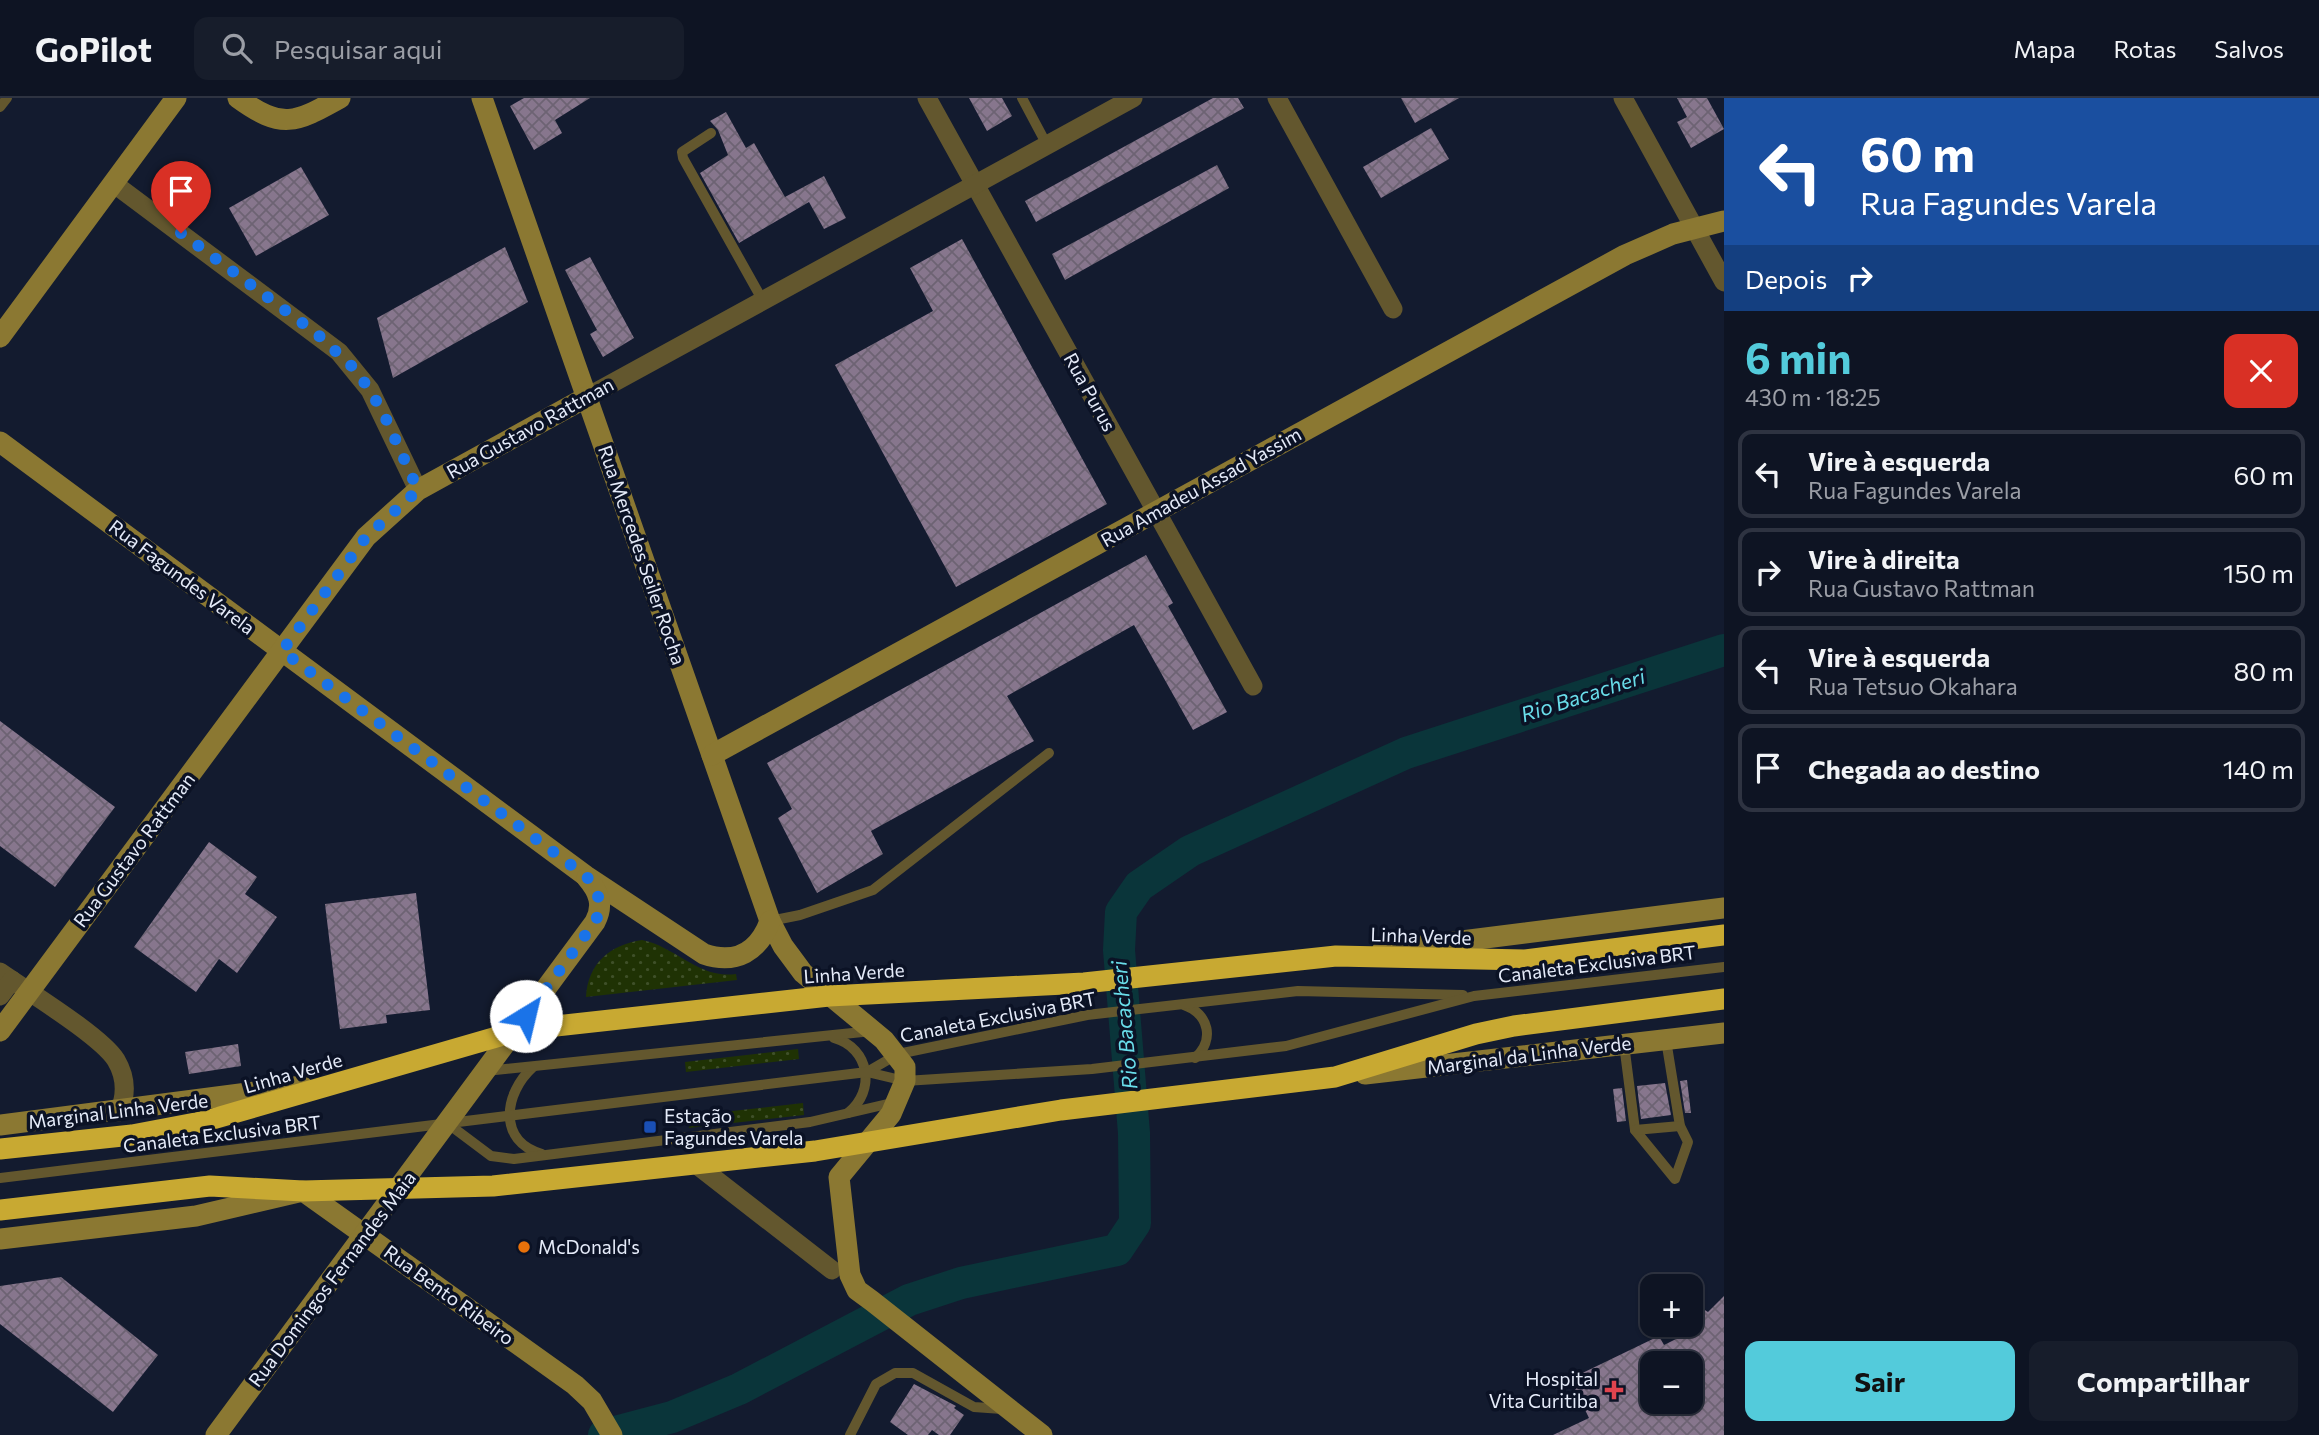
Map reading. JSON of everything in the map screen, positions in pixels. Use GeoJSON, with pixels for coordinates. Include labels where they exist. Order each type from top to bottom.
{"type":"FeatureCollection","features":[{"type":"Feature","properties":{"kind":"highway","name":"Linha Verde"},"geometry":{"type":"LineString","coordinates":[[0,1149],[183,1126],[360,1078],[514,1032],[829,996],[1084,983],[1336,956],[1525,960],[1724,935]]}},
{"type":"Feature","properties":{"kind":"highway"},"geometry":{"type":"LineString","coordinates":[[0,1210],[200,1186],[303,1191],[397,1191],[531,1183],[697,1165],[866,1144],[1096,1106],[1335,1077],[1476,1034],[1514,1026],[1724,999]]}},
{"type":"Feature","properties":{"kind":"main road"},"geometry":{"type":"LineString","coordinates":[[0,337],[176,98]]}},
{"type":"Feature","properties":{"kind":"main road"},"geometry":{"type":"LineString","coordinates":[[238,98],[260,114],[283,122],[302,118],[340,98]]}},
{"type":"Feature","properties":{"kind":"main road","name":"Rua Mercedes Seiler Rocha"},"geometry":{"type":"LineString","coordinates":[[482,98],[770,921],[796,965],[898,1054]]}},
{"type":"Feature","properties":{"kind":"main road","name":"Rua Amadeu Assad Yassim"},"geometry":{"type":"LineString","coordinates":[[712,755],[1625,255],[1695,228],[1724,221]]}},
{"type":"Feature","properties":{"kind":"main road","name":"Rua Gustavo Rattman"},"geometry":{"type":"LineString","coordinates":[[0,1031],[10,985],[282,651],[366,537],[418,490],[587,397]]}},
{"type":"Feature","properties":{"kind":"main road","name":"Rua Fagundes Varela"},"geometry":{"type":"LineString","coordinates":[[0,442],[586,876],[704,954],[717,958],[746,954],[764,936],[770,921]]}},
{"type":"Feature","properties":{"kind":"main road","name":"Rua Domingos Fernandes Maia"},"geometry":{"type":"LineString","coordinates":[[216,1435],[486,1071],[599,913],[599,895],[586,876]]}},
{"type":"Feature","properties":{"kind":"main road"},"geometry":{"type":"LineString","coordinates":[[1336,956],[1724,908]]}},
{"type":"Feature","properties":{"kind":"main road","name":"Marginal da Linha Verde"},"geometry":{"type":"LineString","coordinates":[[1335,1077],[1724,1032]]}},
{"type":"Feature","properties":{"kind":"main road"},"geometry":{"type":"LineString","coordinates":[[898,1054],[905,1067],[902,1091],[866,1144],[843,1169],[838,1187],[849,1275],[857,1290],[1042,1435]]}},
{"type":"Feature","properties":{"kind":"main road","name":"Marginal Linha Verde"},"geometry":{"type":"LineString","coordinates":[[0,1125],[120,1112],[360,1078]]}},
{"type":"Feature","properties":{"kind":"main road"},"geometry":{"type":"LineString","coordinates":[[0,1239],[196,1216],[303,1191]]}},
{"type":"Feature","properties":{"kind":"main road","name":"Rua Bento Ribeiro"},"geometry":{"type":"LineString","coordinates":[[303,1191],[575,1385],[592,1401],[612,1435]]}},
{"type":"Feature","properties":{"kind":"street","name":"Rua Purus"},"geometry":{"type":"LineString","coordinates":[[928,98],[1253,686]]}},
{"type":"Feature","properties":{"kind":"street","name":"Rua Gustavo Rattman"},"geometry":{"type":"LineString","coordinates":[[587,397],[1133,98]]}},
{"type":"Feature","properties":{"kind":"street"},"geometry":{"type":"LineString","coordinates":[[1277,98],[1393,309]]}},
{"type":"Feature","properties":{"kind":"street"},"geometry":{"type":"LineString","coordinates":[[1623,98],[1724,282]]}},
{"type":"Feature","properties":{"kind":"street"},"geometry":{"type":"LineString","coordinates":[[113,183],[339,352],[357,371],[382,410],[418,490]]}},
{"type":"Feature","properties":{"kind":"street"},"geometry":{"type":"LineString","coordinates":[[10,985],[108,1050],[123,1074],[125,1088],[120,1112]]}},
{"type":"Feature","properties":{"kind":"street"},"geometry":{"type":"LineString","coordinates":[[697,1165],[832,1270]]}},
{"type":"Feature","properties":{"kind":"lane"},"geometry":{"type":"LineString","coordinates":[[0,107],[7,98]]}},
{"type":"Feature","properties":{"kind":"lane"},"geometry":{"type":"LineString","coordinates":[[1022,98],[1047,145]]}},
{"type":"Feature","properties":{"kind":"lane"},"geometry":{"type":"LineString","coordinates":[[711,133],[686,147],[682,152],[683,158],[763,300]]}},
{"type":"Feature","properties":{"kind":"lane"},"geometry":{"type":"LineString","coordinates":[[770,921],[800,915],[873,890],[1049,753]]}},
{"type":"Feature","properties":{"kind":"lane","name":"Canaleta Exclusiva BRT"},"geometry":{"type":"LineString","coordinates":[[447,1123],[491,1156],[514,1159],[842,1117],[902,1091],[1169,1062],[1286,1046],[1474,996],[1724,967]]}},
{"type":"Feature","properties":{"kind":"lane","name":"Canaleta Exclusiva BRT"},"geometry":{"type":"LineString","coordinates":[[0,1178],[867,1072],[898,1054],[1087,1015],[1321,990],[1474,996]]}},
{"type":"Feature","properties":{"kind":"lane"},"geometry":{"type":"LineString","coordinates":[[1183,1005],[1199,1013],[1207,1028],[1206,1045],[1195,1058]]}},
{"type":"Feature","properties":{"kind":"lane","name":"Canaleta Exclusiva BRT"},"geometry":{"type":"LineString","coordinates":[[486,1071],[874,1031]]}},
{"type":"Feature","properties":{"kind":"lane"},"geometry":{"type":"LineString","coordinates":[[827,1036],[845,1041],[860,1054],[867,1072],[861,1098],[842,1117]]}},
{"type":"Feature","properties":{"kind":"lane"},"geometry":{"type":"LineString","coordinates":[[1624,1044],[1635,1130],[1675,1179],[1688,1142],[1680,1125],[1666,1039]]}},
{"type":"Feature","properties":{"kind":"lane"},"geometry":{"type":"LineString","coordinates":[[533,1066],[514,1088],[509,1115],[520,1141],[531,1151],[543,1155]]}},
{"type":"Feature","properties":{"kind":"lane","name":"Canaleta Exclusiva BRT"},"geometry":{"type":"LineString","coordinates":[[867,1072],[902,1091]]}},
{"type":"Feature","properties":{"kind":"lane"},"geometry":{"type":"LineString","coordinates":[[1635,1130],[1680,1125]]}},
{"type":"Feature","properties":{"kind":"lane"},"geometry":{"type":"LineString","coordinates":[[850,1435],[876,1384],[895,1373],[913,1373],[974,1407],[1009,1409]]}},
{"type":"Feature","properties":{"kind":"green space"},"geometry":{"type":"Polygon","coordinates":[[[642,940],[710,972],[736,974],[737,980],[586,997],[596,965],[620,946],[642,940]]]}},
{"type":"Feature","properties":{"kind":"green space"},"geometry":{"type":"Polygon","coordinates":[[[798,1049],[799,1059],[686,1072],[685,1062],[798,1049]]]}},
{"type":"Feature","properties":{"kind":"green space"},"geometry":{"type":"Polygon","coordinates":[[[803,1103],[804,1115],[689,1128],[688,1116],[803,1103]]]}},
{"type":"Feature","properties":{"kind":"building"},"geometry":{"type":"Polygon","coordinates":[[[524,98],[590,98],[555,120],[562,133],[534,150],[510,106],[524,98]]]}},
{"type":"Feature","properties":{"kind":"building"},"geometry":{"type":"Polygon","coordinates":[[[969,98],[1002,98],[1012,116],[987,131],[969,98]]]}},
{"type":"Feature","properties":{"kind":"building"},"geometry":{"type":"Polygon","coordinates":[[[1213,98],[1238,98],[1244,108],[1036,222],[1025,201],[1213,98]]]}},
{"type":"Feature","properties":{"kind":"building"},"geometry":{"type":"Polygon","coordinates":[[[1401,98],[1459,98],[1415,123],[1401,98]]]}},
{"type":"Feature","properties":{"kind":"building"},"geometry":{"type":"Polygon","coordinates":[[[1677,98],[1707,98],[1724,129],[1691,148],[1677,122],[1687,117],[1677,98]]]}},
{"type":"Feature","properties":{"kind":"building"},"geometry":{"type":"Polygon","coordinates":[[[726,112],[746,148],[754,143],[785,197],[824,176],[846,218],[824,229],[809,202],[739,243],[700,173],[728,155],[718,130],[710,121],[726,112]]]}},
{"type":"Feature","properties":{"kind":"building"},"geometry":{"type":"Polygon","coordinates":[[[1431,128],[1449,159],[1381,198],[1363,167],[1431,128]]]}},
{"type":"Feature","properties":{"kind":"building"},"geometry":{"type":"Polygon","coordinates":[[[1217,165],[1229,188],[1065,280],[1052,254],[1217,165]]]}},
{"type":"Feature","properties":{"kind":"building"},"geometry":{"type":"Polygon","coordinates":[[[301,167],[329,215],[256,256],[229,208],[301,167]]]}},
{"type":"Feature","properties":{"kind":"building"},"geometry":{"type":"Polygon","coordinates":[[[962,239],[1107,504],[956,587],[835,365],[933,311],[910,268],[962,239]]]}},
{"type":"Feature","properties":{"kind":"building"},"geometry":{"type":"Polygon","coordinates":[[[505,247],[528,302],[393,378],[377,318],[505,247]]]}},
{"type":"Feature","properties":{"kind":"building"},"geometry":{"type":"Polygon","coordinates":[[[590,257],[634,338],[603,357],[590,334],[597,330],[565,270],[590,257]]]}},
{"type":"Feature","properties":{"kind":"building"},"geometry":{"type":"Polygon","coordinates":[[[1146,555],[1173,603],[1168,606],[1227,712],[1193,730],[1134,625],[1007,696],[1034,741],[871,831],[883,854],[817,893],[778,818],[792,809],[767,763],[1146,555]]]}},
{"type":"Feature","properties":{"kind":"building"},"geometry":{"type":"Polygon","coordinates":[[[0,721],[115,807],[55,887],[0,846],[0,721]]]}},
{"type":"Feature","properties":{"kind":"building"},"geometry":{"type":"Polygon","coordinates":[[[209,842],[257,877],[245,894],[277,917],[237,973],[219,959],[196,992],[134,947],[209,842]]]}},
{"type":"Feature","properties":{"kind":"building"},"geometry":{"type":"Polygon","coordinates":[[[416,893],[430,1010],[386,1015],[387,1023],[340,1029],[325,904],[416,893]]]}},
{"type":"Feature","properties":{"kind":"building"},"geometry":{"type":"Polygon","coordinates":[[[238,1044],[241,1066],[189,1074],[185,1052],[238,1044]]]}},
{"type":"Feature","properties":{"kind":"building"},"geometry":{"type":"Polygon","coordinates":[[[1687,1080],[1691,1113],[1685,1113],[1680,1081],[1687,1080]]]}},
{"type":"Feature","properties":{"kind":"building"},"geometry":{"type":"Polygon","coordinates":[[[1665,1083],[1671,1115],[1641,1119],[1637,1086],[1665,1083]]]}},
{"type":"Feature","properties":{"kind":"building"},"geometry":{"type":"Polygon","coordinates":[[[1622,1088],[1626,1121],[1617,1122],[1613,1089],[1622,1088]]]}},
{"type":"Feature","properties":{"kind":"building"},"geometry":{"type":"Polygon","coordinates":[[[61,1277],[158,1355],[113,1412],[0,1324],[0,1286],[61,1277]]]}},
{"type":"Feature","properties":{"kind":"building","name":"Hospital Vita Curitiba"},"geometry":{"type":"Polygon","coordinates":[[[1724,1296],[1724,1435],[1553,1435],[1589,1418],[1570,1379],[1657,1337],[1664,1345],[1680,1337],[1703,1337],[1703,1309],[1708,1312],[1724,1296]]]}},
{"type":"Feature","properties":{"kind":"building"},"geometry":{"type":"Polygon","coordinates":[[[914,1384],[956,1406],[954,1408],[964,1415],[950,1435],[939,1435],[932,1430],[928,1435],[908,1435],[890,1422],[914,1384]]]}},
{"type":"Feature","properties":{"kind":"waterway","name":"Rio Bacacheri"},"geometry":{"type":"LineString","coordinates":[[604,1435],[672,1417],[739,1389],[909,1300],[961,1283],[1117,1250],[1135,1223],[1134,1133],[1119,950],[1121,912],[1139,886],[1190,851],[1406,753],[1724,650]]}},
{"type":"Feature","properties":{"kind":"place","name":"Estação Fagundes Varela"},"geometry":{"type":"Point","coordinates":[650,1127]}},
{"type":"Feature","properties":{"kind":"place","name":"McDonald's"},"geometry":{"type":"Point","coordinates":[524,1247]}},
{"type":"Feature","properties":{"kind":"place","name":"Hospital Vita Curitiba"},"geometry":{"type":"Point","coordinates":[1614,1390]}},
{"type":"Feature","properties":{"kind":"route"},"geometry":{"type":"LineString","coordinates":[[181,233],[316,333],[357,371],[382,410],[418,490],[398,504],[366,537],[282,651],[586,876],[599,895],[599,913],[595,922],[526,1016]]}}]}
